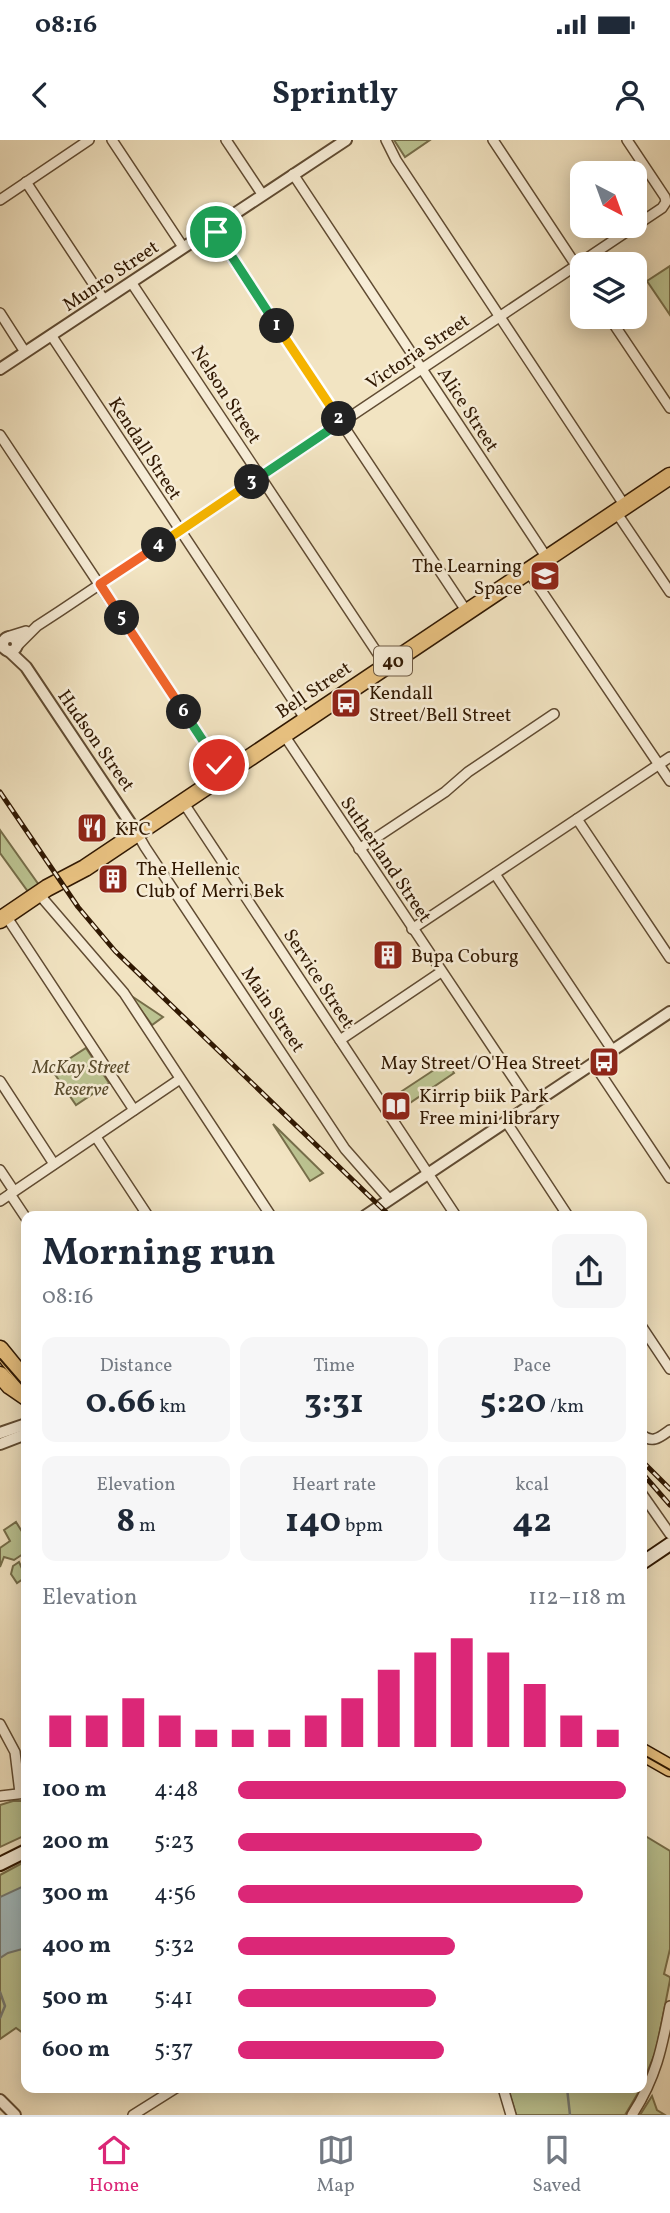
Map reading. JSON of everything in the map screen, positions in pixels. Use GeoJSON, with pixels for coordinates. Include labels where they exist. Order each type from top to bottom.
{"type":"FeatureCollection","features":[{"type":"Feature","properties":{"kind":"highway","name":"Bell Street"},"geometry":{"type":"LineString","coordinates":[[3,924],[47,888],[85,868],[670,476]]}},
{"type":"Feature","properties":{"kind":"highway","name":"Bell Street"},"geometry":{"type":"LineString","coordinates":[[3,924],[71,882],[85,868]]}},
{"type":"Feature","properties":{"kind":"highway"},"geometry":{"type":"LineString","coordinates":[[0,1349],[21,1386]]}},
{"type":"Feature","properties":{"kind":"highway"},"geometry":{"type":"LineString","coordinates":[[0,1375],[21,1389]]}},
{"type":"Feature","properties":{"kind":"highway"},"geometry":{"type":"LineString","coordinates":[[647,1755],[670,1768]]}},
{"type":"Feature","properties":{"kind":"main road"},"geometry":{"type":"LineString","coordinates":[[647,1560],[670,1544]]}},
{"type":"Feature","properties":{"kind":"main road"},"geometry":{"type":"LineString","coordinates":[[0,1864],[21,1854]]}},
{"type":"Feature","properties":{"kind":"street"},"geometry":{"type":"LineString","coordinates":[[0,200],[89,140]]}},
{"type":"Feature","properties":{"kind":"street"},"geometry":{"type":"LineString","coordinates":[[112,140],[183,247]]}},
{"type":"Feature","properties":{"kind":"street"},"geometry":{"type":"LineString","coordinates":[[226,140],[262,194]]}},
{"type":"Feature","properties":{"kind":"street","name":"Munro Street"},"geometry":{"type":"LineString","coordinates":[[0,369],[346,140]]}},
{"type":"Feature","properties":{"kind":"street"},"geometry":{"type":"LineString","coordinates":[[383,140],[500,317],[670,592]]}},
{"type":"Feature","properties":{"kind":"street"},"geometry":{"type":"LineString","coordinates":[[493,140],[570,257]]}},
{"type":"Feature","properties":{"kind":"street","name":"Victoria Street"},"geometry":{"type":"LineString","coordinates":[[597,252],[662,208],[666,202],[627,140]]}},
{"type":"Feature","properties":{"kind":"street","name":"Alice Street"},"geometry":{"type":"LineString","coordinates":[[293,174],[547,558]]}},
{"type":"Feature","properties":{"kind":"street"},"geometry":{"type":"LineString","coordinates":[[26,182],[104,300]]}},
{"type":"Feature","properties":{"kind":"street"},"geometry":{"type":"LineString","coordinates":[[212,228],[467,612]]}},
{"type":"Feature","properties":{"kind":"street","name":"Victoria Street"},"geometry":{"type":"LineString","coordinates":[[7,644],[570,270]]}},
{"type":"Feature","properties":{"kind":"street","name":"Nelson Street"},"geometry":{"type":"LineString","coordinates":[[131,282],[386,666]]}},
{"type":"Feature","properties":{"kind":"street"},"geometry":{"type":"LineString","coordinates":[[0,313],[25,352]]}},
{"type":"Feature","properties":{"kind":"street"},"geometry":{"type":"LineString","coordinates":[[617,329],[670,408]]}},
{"type":"Feature","properties":{"kind":"street","name":"Kendall Street"},"geometry":{"type":"LineString","coordinates":[[51,335],[306,720]]}},
{"type":"Feature","properties":{"kind":"street"},"geometry":{"type":"LineString","coordinates":[[0,435],[225,774]]}},
{"type":"Feature","properties":{"kind":"street"},"geometry":{"type":"LineString","coordinates":[[528,570],[670,781]]}},
{"type":"Feature","properties":{"kind":"street","name":"Hudson Street"},"geometry":{"type":"LineString","coordinates":[[0,627],[7,644],[26,667],[137,833]]}},
{"type":"Feature","properties":{"kind":"street"},"geometry":{"type":"LineString","coordinates":[[359,849],[554,714]]}},
{"type":"Feature","properties":{"kind":"street","name":"Sutherland Street"},"geometry":{"type":"LineString","coordinates":[[284,734],[532,1106]]}},
{"type":"Feature","properties":{"kind":"street"},"geometry":{"type":"LineString","coordinates":[[412,929],[670,757]]}},
{"type":"Feature","properties":{"kind":"street","name":"Service Street"},"geometry":{"type":"LineString","coordinates":[[183,802],[453,1211]]}},
{"type":"Feature","properties":{"kind":"street"},"geometry":{"type":"LineString","coordinates":[[577,819],[670,958]]}},
{"type":"Feature","properties":{"kind":"street","name":"Main Street"},"geometry":{"type":"LineString","coordinates":[[137,833],[332,1130],[389,1199]]}},
{"type":"Feature","properties":{"kind":"street"},"geometry":{"type":"LineString","coordinates":[[495,874],[613,1051]]}},
{"type":"Feature","properties":{"kind":"street"},"geometry":{"type":"LineString","coordinates":[[44,900],[124,993],[268,1211]]}},
{"type":"Feature","properties":{"kind":"street"},"geometry":{"type":"LineString","coordinates":[[3,924],[134,1110]]}},
{"type":"Feature","properties":{"kind":"street"},"geometry":{"type":"LineString","coordinates":[[340,1040],[441,972]]}},
{"type":"Feature","properties":{"kind":"street"},"geometry":{"type":"LineString","coordinates":[[372,1211],[669,1016]]}},
{"type":"Feature","properties":{"kind":"street"},"geometry":{"type":"LineString","coordinates":[[594,1064],[670,1178]]}},
{"type":"Feature","properties":{"kind":"street"},"geometry":{"type":"LineString","coordinates":[[0,1201],[180,1079]]}},
{"type":"Feature","properties":{"kind":"street"},"geometry":{"type":"LineString","coordinates":[[0,1081],[54,1164]]}},
{"type":"Feature","properties":{"kind":"street"},"geometry":{"type":"LineString","coordinates":[[507,1123],[565,1211]]}},
{"type":"Feature","properties":{"kind":"street"},"geometry":{"type":"LineString","coordinates":[[96,1137],[145,1211]]}},
{"type":"Feature","properties":{"kind":"street"},"geometry":{"type":"LineString","coordinates":[[0,1170],[22,1211]]}},
{"type":"Feature","properties":{"kind":"street"},"geometry":{"type":"LineString","coordinates":[[647,1334],[670,1369]]}},
{"type":"Feature","properties":{"kind":"street"},"geometry":{"type":"LineString","coordinates":[[0,1433],[21,1426]]}},
{"type":"Feature","properties":{"kind":"street"},"geometry":{"type":"LineString","coordinates":[[0,1444],[21,1428]]}},
{"type":"Feature","properties":{"kind":"street"},"geometry":{"type":"LineString","coordinates":[[647,1438],[651,1441],[670,1430]]}},
{"type":"Feature","properties":{"kind":"street"},"geometry":{"type":"LineString","coordinates":[[647,1501],[670,1534]]}},
{"type":"Feature","properties":{"kind":"street"},"geometry":{"type":"LineString","coordinates":[[0,1724],[15,1752],[21,1783]]}},
{"type":"Feature","properties":{"kind":"street"},"geometry":{"type":"LineString","coordinates":[[0,1796],[21,1793]]}},
{"type":"Feature","properties":{"kind":"street"},"geometry":{"type":"LineString","coordinates":[[647,2087],[660,2057],[670,2006]]}},
{"type":"Feature","properties":{"kind":"street"},"geometry":{"type":"LineString","coordinates":[[133,2115],[168,2093]]}},
{"type":"Feature","properties":{"kind":"street"},"geometry":{"type":"LineString","coordinates":[[504,2093],[511,2115]]}},
{"type":"Feature","properties":{"kind":"street"},"geometry":{"type":"LineString","coordinates":[[632,2115],[645,2093]]}},
{"type":"Feature","properties":{"kind":"street"},"geometry":{"type":"LineString","coordinates":[[0,2100],[16,2115]]}},
{"type":"Feature","properties":{"kind":"green space"},"geometry":{"type":"Polygon","coordinates":[[[394,140],[430,140],[405,157],[394,140]]]}},
{"type":"Feature","properties":{"kind":"green space"},"geometry":{"type":"Polygon","coordinates":[[[670,266],[670,315],[647,281],[670,266]]]}},
{"type":"Feature","properties":{"kind":"green space"},"geometry":{"type":"Polygon","coordinates":[[[0,830],[39,885],[29,893],[0,853],[0,830]]]}},
{"type":"Feature","properties":{"kind":"green space"},"geometry":{"type":"Polygon","coordinates":[[[130,995],[163,1017],[152,1025],[130,995]]]}},
{"type":"Feature","properties":{"kind":"green space","name":"McKay Street Reserve"},"geometry":{"type":"Polygon","coordinates":[[[86,1048],[109,1083],[76,1105],[52,1070],[86,1048]]]}},
{"type":"Feature","properties":{"kind":"green space"},"geometry":{"type":"Polygon","coordinates":[[[446,1062],[454,1073],[398,1111],[390,1099],[446,1062]]]}},
{"type":"Feature","properties":{"kind":"green space"},"geometry":{"type":"Polygon","coordinates":[[[273,1124],[323,1173],[310,1181],[273,1124]]]}},
{"type":"Feature","properties":{"kind":"green space"},"geometry":{"type":"Polygon","coordinates":[[[16,1522],[21,1530],[21,1555],[14,1560],[4,1557],[0,1567],[0,1548],[10,1541],[4,1530],[16,1522]]]}},
{"type":"Feature","properties":{"kind":"green space"},"geometry":{"type":"Polygon","coordinates":[[[19,1562],[21,1566],[21,1580],[17,1583],[11,1574],[13,1566],[19,1562]]]}},
{"type":"Feature","properties":{"kind":"green space"},"geometry":{"type":"Polygon","coordinates":[[[21,1801],[21,1837],[0,1847],[0,1805],[21,1801]]]}},
{"type":"Feature","properties":{"kind":"green space"},"geometry":{"type":"Polygon","coordinates":[[[647,1837],[670,1851],[670,1949],[664,1974],[670,1977],[670,1980],[656,2051],[647,2073],[647,1837]]]}},
{"type":"Feature","properties":{"kind":"green space"},"geometry":{"type":"Polygon","coordinates":[[[21,1864],[21,2032],[16,2028],[0,2039],[0,1875],[21,1864]]]}},
{"type":"Feature","properties":{"kind":"green space"},"geometry":{"type":"Polygon","coordinates":[[[509,2093],[638,2093],[625,2115],[516,2115],[509,2093]]]}},
{"type":"Feature","properties":{"kind":"green space"},"geometry":{"type":"Polygon","coordinates":[[[652,2096],[657,2110],[665,2115],[640,2115],[652,2096]]]}},
{"type":"Feature","properties":{"kind":"water"},"geometry":{"type":"Polygon","coordinates":[[[21,1887],[21,1949],[0,1958],[0,1897],[21,1887]]]}},
{"type":"Feature","properties":{"kind":"waterway"},"geometry":{"type":"LineString","coordinates":[[0,1992],[5,2006],[0,2018]]}},
{"type":"Feature","properties":{"kind":"waterway"},"geometry":{"type":"LineString","coordinates":[[568,2093],[570,2115]]}},
{"type":"Feature","properties":{"kind":"tram line"},"geometry":{"type":"LineString","coordinates":[[0,1359],[21,1383]]}},
{"type":"Feature","properties":{"kind":"tram line"},"geometry":{"type":"LineString","coordinates":[[647,1757],[670,1770]]}},
{"type":"Feature","properties":{"kind":"railway"},"geometry":{"type":"LineString","coordinates":[[0,792],[78,907],[115,951],[385,1211]]}},
{"type":"Feature","properties":{"kind":"railway"},"geometry":{"type":"LineString","coordinates":[[647,1466],[670,1489]]}},
{"type":"Feature","properties":{"kind":"railway"},"geometry":{"type":"LineString","coordinates":[[647,1479],[670,1505]]}},
{"type":"Feature","properties":{"kind":"place","name":"The Learning Space"},"geometry":{"type":"Point","coordinates":[545,576]}},
{"type":"Feature","properties":{"kind":"place","name":"Kendall Street/Bell Street"},"geometry":{"type":"Point","coordinates":[346,703]}},
{"type":"Feature","properties":{"kind":"place","name":"KFC"},"geometry":{"type":"Point","coordinates":[92,828]}},
{"type":"Feature","properties":{"kind":"place","name":"The Hellenic Club of Merri Bek"},"geometry":{"type":"Point","coordinates":[113,879]}},
{"type":"Feature","properties":{"kind":"place","name":"Bupa Coburg"},"geometry":{"type":"Point","coordinates":[388,955]}},
{"type":"Feature","properties":{"kind":"place","name":"May Street/O'Hea Street"},"geometry":{"type":"Point","coordinates":[604,1062]}},
{"type":"Feature","properties":{"kind":"place","name":"Kirrip biik Park Free mini library"},"geometry":{"type":"Point","coordinates":[396,1106]}},
{"type":"Feature","properties":{"kind":"route"},"geometry":{"type":"LineString","coordinates":[[216,232],[341,422],[100,584],[219,765]]}}]}
